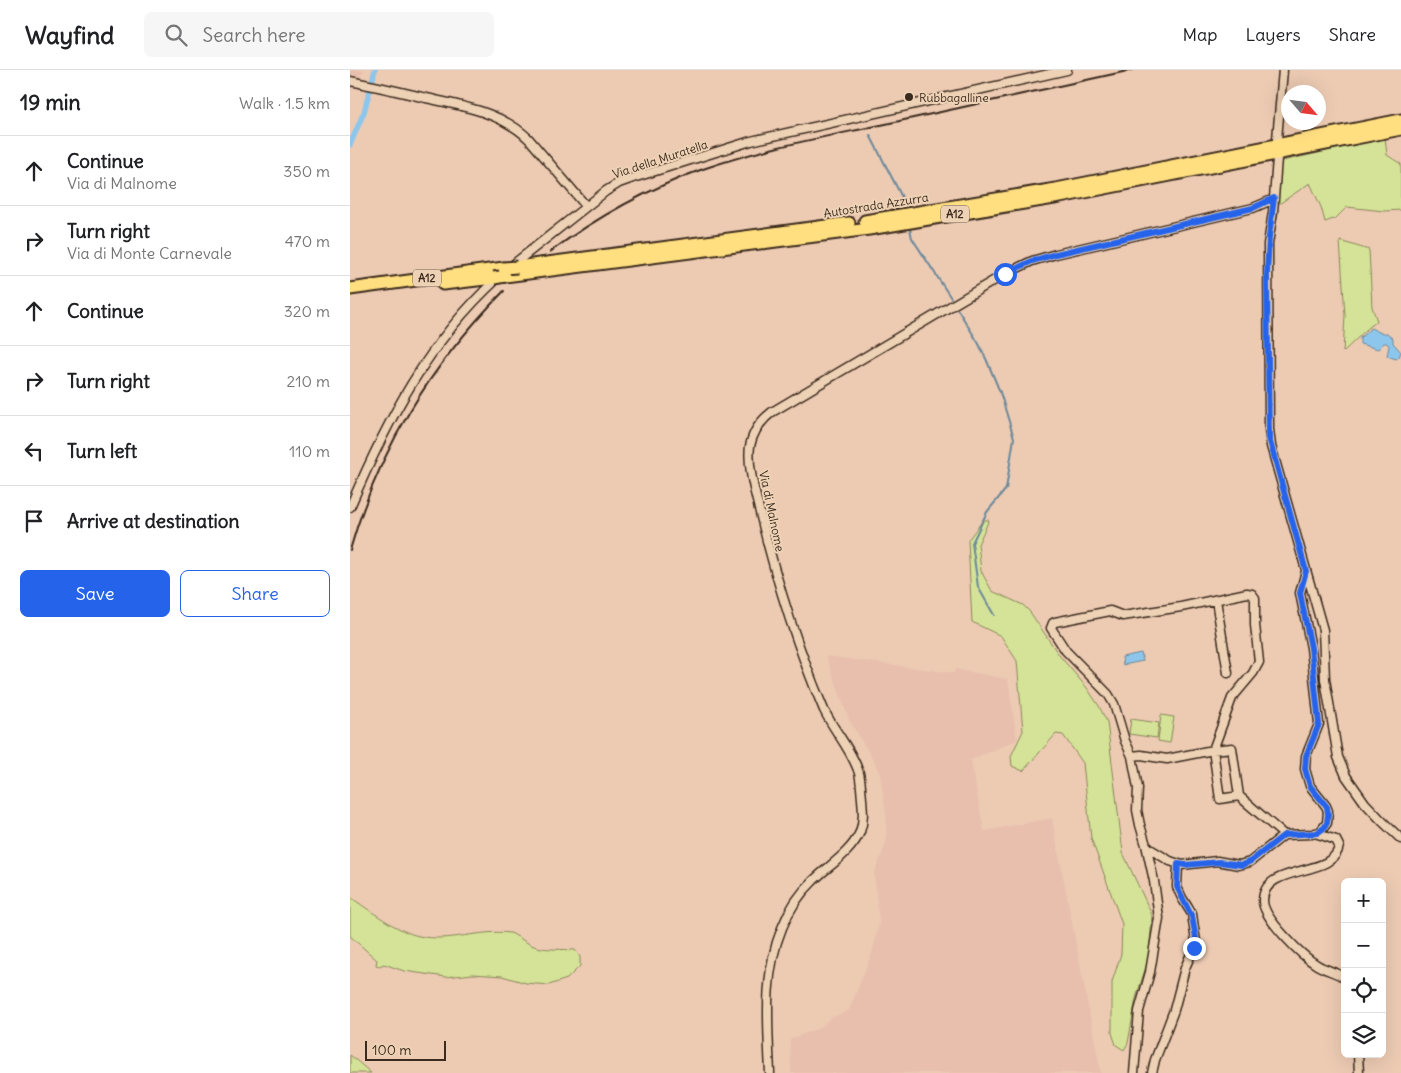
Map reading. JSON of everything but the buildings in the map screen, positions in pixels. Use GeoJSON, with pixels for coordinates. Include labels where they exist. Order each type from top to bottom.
{"type":"FeatureCollection","features":[{"type":"Feature","properties":{"kind":"highway","name":"Autostrada Azzurra"},"geometry":{"type":"LineString","coordinates":[[350,296],[501,274],[517,266],[866,221],[1056,189],[1401,120]]}},
{"type":"Feature","properties":{"kind":"highway","name":"Autostrada Azzurra"},"geometry":{"type":"LineString","coordinates":[[350,289],[501,274],[869,229],[1060,197],[1401,129]]}},
{"type":"Feature","properties":{"kind":"street","name":"Via della Muratella"},"geometry":{"type":"LineString","coordinates":[[350,507],[380,440],[398,406],[424,362],[448,330],[470,304],[504,272],[586,206],[619,183],[751,141],[1067,70]]}},
{"type":"Feature","properties":{"kind":"street"},"geometry":{"type":"LineString","coordinates":[[1277,139],[1283,70]]}},
{"type":"Feature","properties":{"kind":"street"},"geometry":{"type":"LineString","coordinates":[[350,81],[477,110],[502,119],[529,139],[586,206]]}},
{"type":"Feature","properties":{"kind":"street"},"geometry":{"type":"LineString","coordinates":[[1276,158],[1267,275],[1269,438],[1323,634],[1324,671],[1338,757],[1346,776],[1365,802],[1401,839]]}},
{"type":"Feature","properties":{"kind":"street","name":"Via di Malnome"},"geometry":{"type":"LineString","coordinates":[[770,1073],[768,995],[773,960],[781,930],[789,911],[804,890],[854,842],[862,827],[863,812],[858,771],[829,719],[814,686],[797,645],[774,570],[751,470],[750,445],[759,425],[772,412],[1024,264],[1056,254],[1253,208],[1274,198]]}},
{"type":"Feature","properties":{"kind":"street"},"geometry":{"type":"LineString","coordinates":[[1306,571],[1300,593],[1311,648],[1319,724],[1306,756],[1305,769],[1309,783],[1326,806],[1328,814],[1325,827],[1315,833]]}},
{"type":"Feature","properties":{"kind":"street"},"geometry":{"type":"LineString","coordinates":[[1134,1073],[1139,1011],[1150,972],[1159,918],[1154,881],[1137,810],[1138,788],[1132,756],[1125,741],[1120,720],[1112,700],[1064,648],[1052,630],[1053,623],[1110,611],[1123,616],[1247,593],[1254,595],[1260,660],[1254,671],[1233,696],[1213,750],[1220,799],[1239,796]]}},
{"type":"Feature","properties":{"kind":"street"},"geometry":{"type":"LineString","coordinates":[[1216,600],[1228,673]]}},
{"type":"Feature","properties":{"kind":"street"},"geometry":{"type":"LineString","coordinates":[[1132,756],[1141,755],[1167,759],[1232,748],[1239,796],[1284,835]]}},
{"type":"Feature","properties":{"kind":"street"},"geometry":{"type":"LineString","coordinates":[[1146,845],[1163,857],[1178,864],[1219,862],[1242,865],[1251,861],[1284,835],[1315,833],[1336,840],[1339,846],[1336,854],[1320,865],[1275,880],[1266,889],[1263,903],[1266,912],[1282,935],[1316,964],[1341,976]]}},
{"type":"Feature","properties":{"kind":"street"},"geometry":{"type":"LineString","coordinates":[[1152,1073],[1154,1062],[1174,1010],[1185,968],[1196,942],[1192,914],[1178,890],[1178,864]]}},
{"type":"Feature","properties":{"kind":"street"},"geometry":{"type":"LineString","coordinates":[[1358,1058],[1359,1073]]}},
{"type":"Feature","properties":{"kind":"shaded area"},"geometry":{"type":"Polygon","coordinates":[[[350,70],[364,70],[350,92],[350,70]]]}},
{"type":"Feature","properties":{"kind":"shaded area"},"geometry":{"type":"Polygon","coordinates":[[[826,656],[954,673],[955,669],[1008,679],[1017,740],[971,760],[984,831],[1052,818],[1101,1073],[791,1073],[790,1039],[819,1028],[831,1018],[849,1010],[872,953],[879,923],[874,874],[886,843],[886,814],[880,775],[875,763],[849,720],[826,656]]]}},
{"type":"Feature","properties":{"kind":"green space"},"geometry":{"type":"Polygon","coordinates":[[[1385,138],[1387,155],[1401,164],[1401,210],[1384,211],[1347,207],[1336,218],[1325,222],[1321,207],[1310,183],[1273,208],[1278,162],[1385,138]]]}},
{"type":"Feature","properties":{"kind":"green space"},"geometry":{"type":"Polygon","coordinates":[[[1340,241],[1369,250],[1372,307],[1377,321],[1343,352],[1345,315],[1340,241]]]}},
{"type":"Feature","properties":{"kind":"green space"},"geometry":{"type":"Polygon","coordinates":[[[983,520],[989,520],[978,544],[981,571],[992,591],[1023,605],[1030,612],[1059,655],[1087,688],[1107,722],[1123,853],[1152,915],[1149,957],[1136,998],[1128,1043],[1124,1050],[1116,1045],[1112,1033],[1112,982],[1121,954],[1122,924],[1091,838],[1083,763],[1063,735],[1056,734],[1023,771],[1012,766],[1011,756],[1023,731],[1017,661],[1001,636],[972,622],[968,540],[983,520]]]}},
{"type":"Feature","properties":{"kind":"green space"},"geometry":{"type":"Polygon","coordinates":[[[1161,715],[1174,717],[1170,743],[1158,741],[1161,715]]]}},
{"type":"Feature","properties":{"kind":"green space"},"geometry":{"type":"Polygon","coordinates":[[[1131,719],[1159,723],[1157,738],[1129,734],[1131,719]]]}},
{"type":"Feature","properties":{"kind":"green space"},"geometry":{"type":"Polygon","coordinates":[[[350,897],[383,920],[411,934],[430,938],[442,938],[499,932],[510,933],[537,947],[575,950],[580,957],[580,966],[567,979],[549,985],[526,983],[502,976],[473,974],[446,977],[404,971],[384,964],[379,966],[376,965],[377,960],[350,936],[350,897]]]}},
{"type":"Feature","properties":{"kind":"green space"},"geometry":{"type":"Polygon","coordinates":[[[350,1055],[371,1073],[350,1073],[350,1055]]]}},
{"type":"Feature","properties":{"kind":"water"},"geometry":{"type":"Polygon","coordinates":[[[1371,328],[1381,333],[1387,333],[1393,338],[1393,343],[1401,352],[1399,357],[1396,359],[1387,356],[1389,346],[1387,343],[1384,343],[1378,349],[1360,344],[1360,338],[1371,328]]]}},
{"type":"Feature","properties":{"kind":"water"},"geometry":{"type":"Polygon","coordinates":[[[1141,653],[1143,661],[1123,665],[1122,657],[1141,653]]]}},
{"type":"Feature","properties":{"kind":"waterway"},"geometry":{"type":"LineString","coordinates":[[350,145],[364,112],[375,70]]}},
{"type":"Feature","properties":{"kind":"waterway"},"geometry":{"type":"LineString","coordinates":[[870,135],[906,205]]}},
{"type":"Feature","properties":{"kind":"waterway"},"geometry":{"type":"LineString","coordinates":[[910,229],[912,238],[951,298]]}},
{"type":"Feature","properties":{"kind":"waterway"},"geometry":{"type":"LineString","coordinates":[[958,310],[987,361],[1000,392],[1014,438],[1006,489],[987,512],[972,543],[978,587],[994,615]]}},
{"type":"Feature","properties":{"kind":"railway"},"geometry":{"type":"LineString","coordinates":[[550,252],[586,227],[662,185],[726,161],[798,142],[1132,70]]}},
{"type":"Feature","properties":{"kind":"railway"},"geometry":{"type":"LineString","coordinates":[[350,550],[376,477],[410,411],[430,379],[453,349],[504,291]]}},
{"type":"Feature","properties":{"kind":"place","name":"Rubbagalline"},"geometry":{"type":"Point","coordinates":[909,97]}},
{"type":"Feature","properties":{"kind":"route"},"geometry":{"type":"LineString","coordinates":[[1005,274],[1032,261],[1056,254],[1253,208],[1274,198],[1267,275],[1269,438],[1306,571],[1300,593],[1307,620],[1311,648],[1319,710],[1319,728],[1306,756],[1305,769],[1310,786],[1327,807],[1328,819],[1322,831],[1312,834],[1293,833],[1284,835],[1251,861],[1242,865],[1219,862],[1178,864],[1177,887],[1192,917],[1196,938],[1194,948]]}}]}
